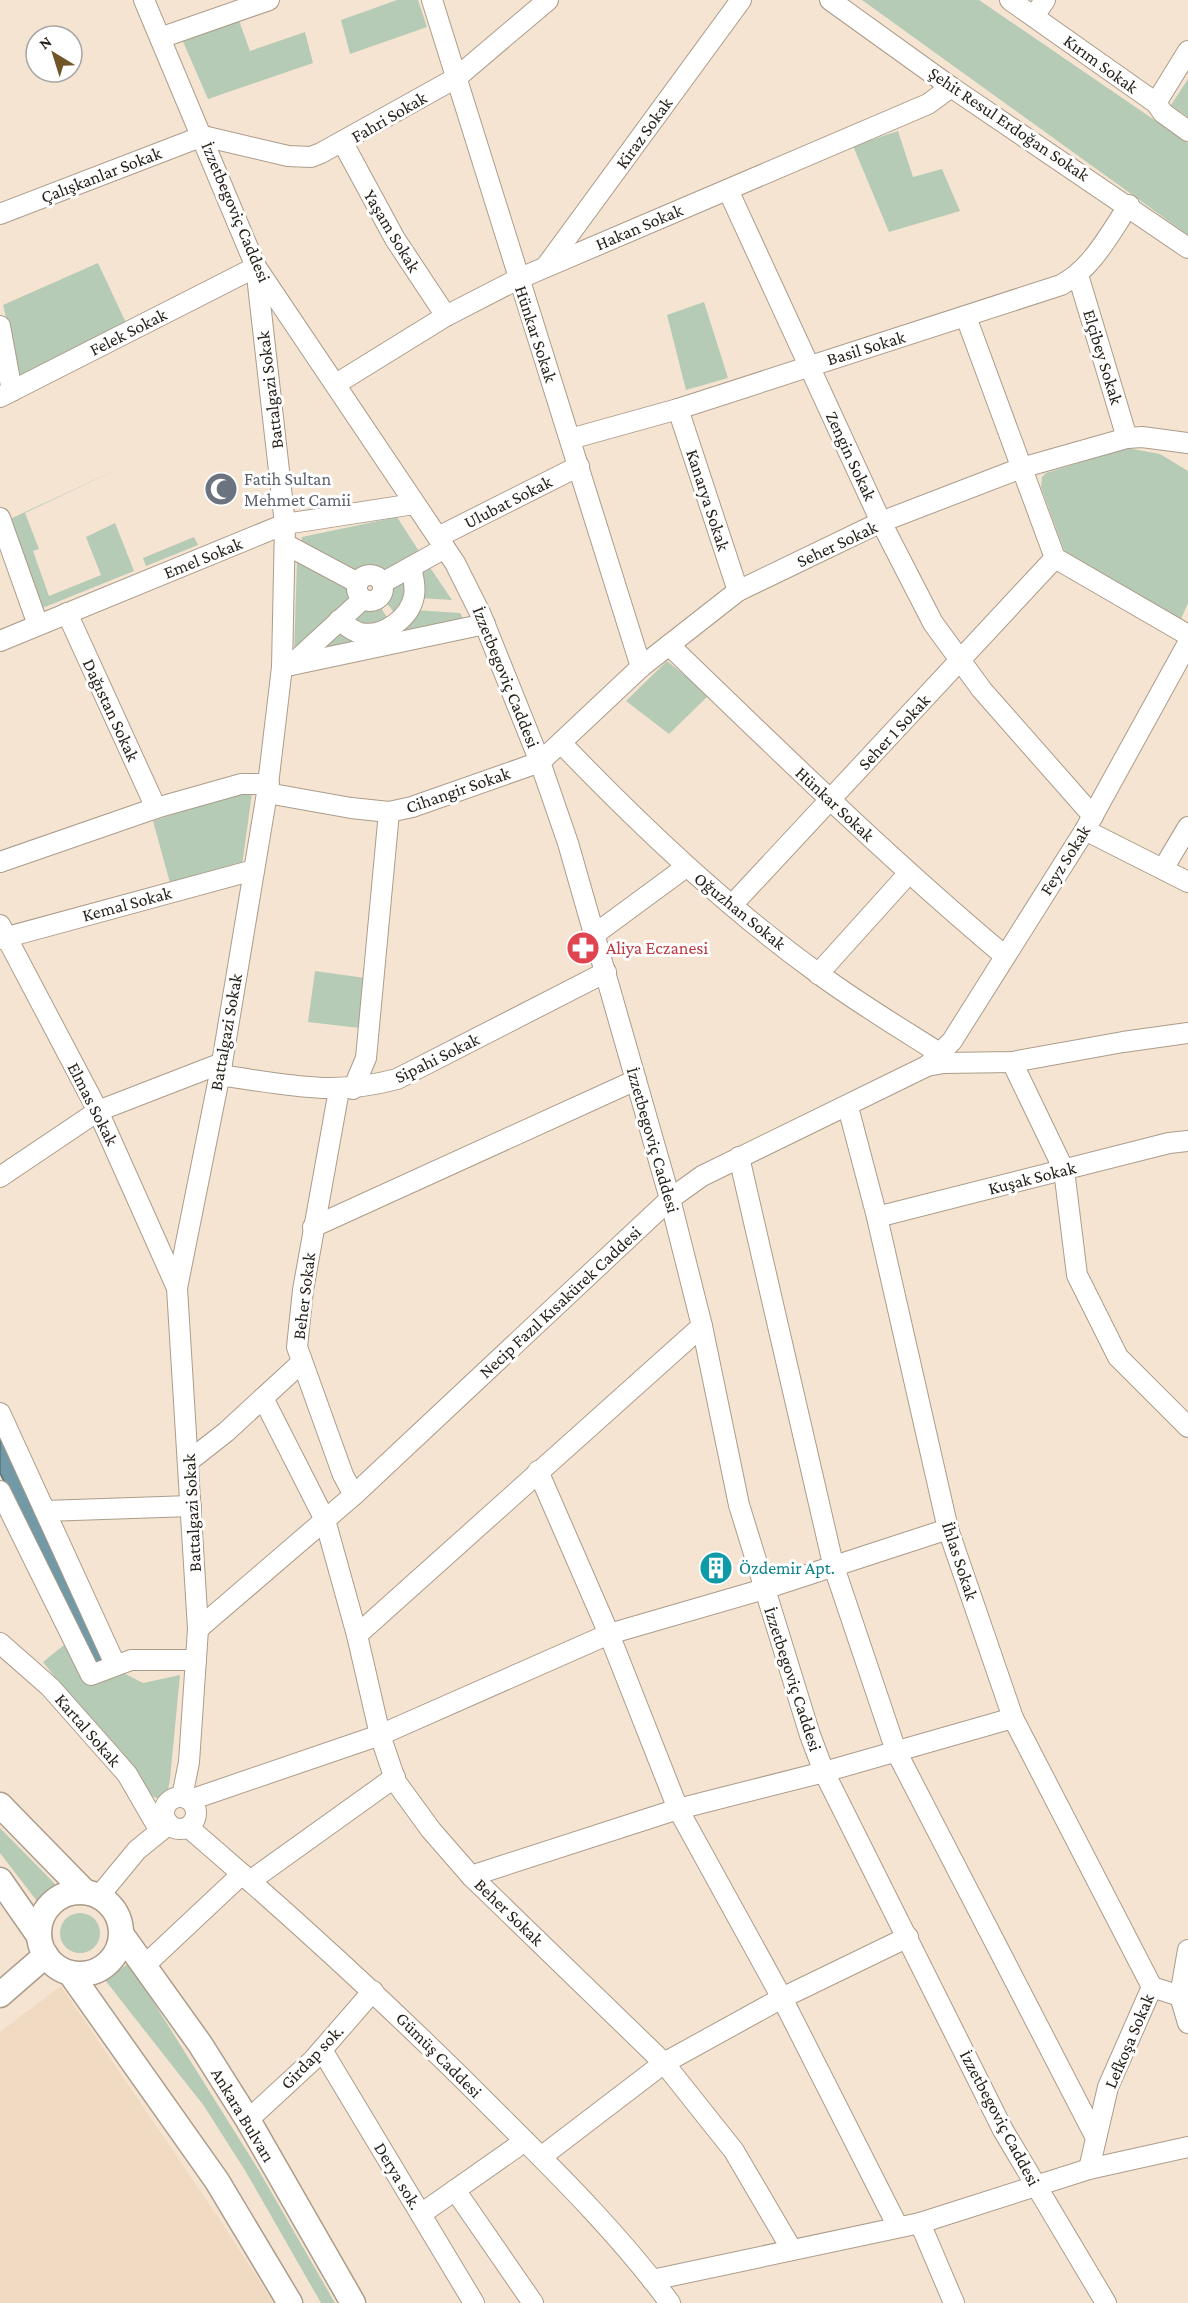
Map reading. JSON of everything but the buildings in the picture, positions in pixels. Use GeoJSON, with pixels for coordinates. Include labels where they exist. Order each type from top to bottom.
{"type":"FeatureCollection","features":[{"type":"Feature","properties":{"kind":"main road"},"geometry":{"type":"LineString","coordinates":[[0,1805],[92,1894],[116,1912],[122,1935],[116,1955],[109,1963],[90,1973],[70,1973]]}},
{"type":"Feature","properties":{"kind":"main road"},"geometry":{"type":"LineString","coordinates":[[0,1880],[52,1963],[70,1973],[217,2181],[290,2303]]}},
{"type":"Feature","properties":{"kind":"main road"},"geometry":{"type":"LineString","coordinates":[[0,1995],[42,1946],[40,1926],[48,1908],[65,1895],[92,1894]]}},
{"type":"Feature","properties":{"kind":"main road","name":"Ankara Bulvarı"},"geometry":{"type":"LineString","coordinates":[[122,1935],[200,2044],[248,2120],[353,2303]]}},
{"type":"Feature","properties":{"kind":"street","name":"İzzetbegoviç Caddesi"},"geometry":{"type":"LineString","coordinates":[[144,0],[265,285],[336,384],[442,543],[468,586],[485,624],[540,762],[595,934],[670,1199],[702,1326],[730,1466],[764,1589],[824,1772],[990,2105],[1036,2188],[1106,2303]]}},
{"type":"Feature","properties":{"kind":"street"},"geometry":{"type":"LineString","coordinates":[[160,38],[269,0]]}},
{"type":"Feature","properties":{"kind":"street","name":"Hünkar Sokak"},"geometry":{"type":"LineString","coordinates":[[432,0],[641,667]]}},
{"type":"Feature","properties":{"kind":"street","name":"Fahri Sokak"},"geometry":{"type":"LineString","coordinates":[[203,136],[299,157],[310,157],[343,143],[456,78],[548,0]]}},
{"type":"Feature","properties":{"kind":"street","name":"Kiraz Sokak"},"geometry":{"type":"LineString","coordinates":[[547,265],[741,0]]}},
{"type":"Feature","properties":{"kind":"street","name":"Şehit Resul Erdoğan Sokak"},"geometry":{"type":"LineString","coordinates":[[830,0],[951,87],[1129,205],[1188,248]]}},
{"type":"Feature","properties":{"kind":"street","name":"Kırım Sokak"},"geometry":{"type":"LineString","coordinates":[[1010,0],[1040,8],[1156,103],[1162,113],[1188,131]]}},
{"type":"Feature","properties":{"kind":"street"},"geometry":{"type":"LineString","coordinates":[[1156,103],[1188,51]]}},
{"type":"Feature","properties":{"kind":"street","name":"Hakan Sokak"},"geometry":{"type":"LineString","coordinates":[[336,384],[446,316],[518,279],[928,104],[951,87]]}},
{"type":"Feature","properties":{"kind":"street","name":"Çalışkanlar Sokak"},"geometry":{"type":"LineString","coordinates":[[0,214],[203,136]]}},
{"type":"Feature","properties":{"kind":"street","name":"Yaşam Sokak"},"geometry":{"type":"LineString","coordinates":[[343,143],[395,239],[446,316]]}},
{"type":"Feature","properties":{"kind":"street","name":"Zengin Sokak"},"geometry":{"type":"LineString","coordinates":[[728,190],[808,365],[921,601],[960,662],[1040,758],[1089,823]]}},
{"type":"Feature","properties":{"kind":"street","name":"Basil Sokak"},"geometry":{"type":"LineString","coordinates":[[570,439],[678,409],[808,365],[966,317],[1061,285],[1078,275],[1129,205]]}},
{"type":"Feature","properties":{"kind":"street","name":"Felek Sokak"},"geometry":{"type":"LineString","coordinates":[[6,394],[256,267]]}},
{"type":"Feature","properties":{"kind":"street","name":"Battalgazi Sokak"},"geometry":{"type":"LineString","coordinates":[[172,1827],[196,1813],[186,1799],[198,1629],[177,1288],[220,1069],[268,788],[286,666],[285,534],[256,267]]}},
{"type":"Feature","properties":{"kind":"street","name":"Elçibey Sokak"},"geometry":{"type":"LineString","coordinates":[[1078,275],[1127,438]]}},
{"type":"Feature","properties":{"kind":"street"},"geometry":{"type":"LineString","coordinates":[[966,317],[1055,558],[1188,635]]}},
{"type":"Feature","properties":{"kind":"street"},"geometry":{"type":"LineString","coordinates":[[0,326],[6,394]]}},
{"type":"Feature","properties":{"kind":"street","name":"Kanarya Sokak"},"geometry":{"type":"LineString","coordinates":[[678,409],[738,591]]}},
{"type":"Feature","properties":{"kind":"street","name":"Seher Sokak"},"geometry":{"type":"LineString","coordinates":[[540,762],[641,667],[738,591],[882,522],[1021,468],[1127,438],[1142,437],[1188,443]]}},
{"type":"Feature","properties":{"kind":"street","name":"Ulubat Sokak"},"geometry":{"type":"LineString","coordinates":[[286,666],[370,591],[411,567],[442,543],[579,466]]}},
{"type":"Feature","properties":{"kind":"street","name":"Emel Sokak"},"geometry":{"type":"LineString","coordinates":[[0,641],[67,613],[285,534],[414,504]]}},
{"type":"Feature","properties":{"kind":"street"},"geometry":{"type":"LineString","coordinates":[[0,518],[38,625]]}},
{"type":"Feature","properties":{"kind":"street"},"geometry":{"type":"LineString","coordinates":[[285,534],[370,591],[394,625]]}},
{"type":"Feature","properties":{"kind":"street","name":"Seher 1 Sokak"},"geometry":{"type":"LineString","coordinates":[[732,905],[1055,558]]}},
{"type":"Feature","properties":{"kind":"street"},"geometry":{"type":"LineString","coordinates":[[339,620],[362,633],[377,632],[394,625],[404,616],[413,599],[415,587],[411,567]]}},
{"type":"Feature","properties":{"kind":"street","name":"Dağıstan Sokak"},"geometry":{"type":"LineString","coordinates":[[67,613],[156,808]]}},
{"type":"Feature","properties":{"kind":"street"},"geometry":{"type":"LineString","coordinates":[[286,666],[485,624]]}},
{"type":"Feature","properties":{"kind":"street","name":"Feyz Sokak"},"geometry":{"type":"LineString","coordinates":[[934,1060],[1005,957],[1180,680],[1188,643]]}},
{"type":"Feature","properties":{"kind":"street","name":"Hünkar Sokak"},"geometry":{"type":"LineString","coordinates":[[669,645],[831,801],[1005,957]]}},
{"type":"Feature","properties":{"kind":"street","name":"Oğuzhan Sokak"},"geometry":{"type":"LineString","coordinates":[[561,742],[617,801],[686,867],[818,974],[934,1060]]}},
{"type":"Feature","properties":{"kind":"street","name":"Cihangir Sokak"},"geometry":{"type":"LineString","coordinates":[[0,862],[156,808],[241,784],[268,788],[340,807],[388,812],[412,807],[540,762]]}},
{"type":"Feature","properties":{"kind":"street","name":"Beher Sokak"},"geometry":{"type":"LineString","coordinates":[[354,1495],[343,1475],[330,1434],[301,1363],[297,1347],[297,1329],[313,1227],[346,1089],[366,1058],[388,812]]}},
{"type":"Feature","properties":{"kind":"street"},"geometry":{"type":"LineString","coordinates":[[1089,823],[1188,882]]}},
{"type":"Feature","properties":{"kind":"street"},"geometry":{"type":"LineString","coordinates":[[1163,869],[1188,827]]}},
{"type":"Feature","properties":{"kind":"street"},"geometry":{"type":"LineString","coordinates":[[595,934],[686,867]]}},
{"type":"Feature","properties":{"kind":"street","name":"Kemal Sokak"},"geometry":{"type":"LineString","coordinates":[[2,933],[254,870]]}},
{"type":"Feature","properties":{"kind":"street"},"geometry":{"type":"LineString","coordinates":[[818,974],[909,873]]}},
{"type":"Feature","properties":{"kind":"street","name":"Elmas Sokak"},"geometry":{"type":"LineString","coordinates":[[2,933],[98,1111],[177,1288]]}},
{"type":"Feature","properties":{"kind":"street","name":"Sipahi Sokak"},"geometry":{"type":"LineString","coordinates":[[220,1069],[346,1089],[397,1079],[606,972]]}},
{"type":"Feature","properties":{"kind":"street","name":"Necip Fazıl Kısakürek Caddesi"},"geometry":{"type":"LineString","coordinates":[[198,1629],[354,1495],[670,1199],[702,1176],[848,1107],[934,1060],[1012,1062],[1123,1042],[1188,1034]]}},
{"type":"Feature","properties":{"kind":"street"},"geometry":{"type":"LineString","coordinates":[[1012,1062],[1064,1170],[1077,1275],[1118,1357],[1186,1420]]}},
{"type":"Feature","properties":{"kind":"street"},"geometry":{"type":"LineString","coordinates":[[0,1178],[98,1111],[220,1069]]}},
{"type":"Feature","properties":{"kind":"street"},"geometry":{"type":"LineString","coordinates":[[313,1227],[636,1080]]}},
{"type":"Feature","properties":{"kind":"street","name":"İhlas Sokak"},"geometry":{"type":"LineString","coordinates":[[848,1107],[877,1217],[948,1529],[1014,1718],[1152,1987]]}},
{"type":"Feature","properties":{"kind":"street","name":"Kuşak Sokak"},"geometry":{"type":"LineString","coordinates":[[877,1217],[1169,1143],[1188,1141]]}},
{"type":"Feature","properties":{"kind":"street"},"geometry":{"type":"LineString","coordinates":[[739,1157],[833,1564],[896,1751],[1096,2138]]}},
{"type":"Feature","properties":{"kind":"street"},"geometry":{"type":"LineString","coordinates":[[357,1635],[702,1326]]}},
{"type":"Feature","properties":{"kind":"street"},"geometry":{"type":"LineString","coordinates":[[189,1461],[226,1432],[301,1363]]}},
{"type":"Feature","properties":{"kind":"street","name":"Beher Sokak"},"geometry":{"type":"LineString","coordinates":[[263,1398],[325,1520],[357,1635],[380,1735],[395,1777],[431,1830],[471,1876],[664,2063],[734,2151],[792,2250]]}},
{"type":"Feature","properties":{"kind":"street"},"geometry":{"type":"LineString","coordinates":[[0,1413],[115,1664]]}},
{"type":"Feature","properties":{"kind":"street"},"geometry":{"type":"LineString","coordinates":[[538,1471],[609,1634],[678,1809],[782,1998],[898,2227]]}},
{"type":"Feature","properties":{"kind":"street"},"geometry":{"type":"LineString","coordinates":[[0,1491],[5,1512],[91,1675],[115,1664],[131,1660],[196,1660]]}},
{"type":"Feature","properties":{"kind":"street"},"geometry":{"type":"LineString","coordinates":[[45,1511],[191,1506]]}},
{"type":"Feature","properties":{"kind":"street"},"geometry":{"type":"LineString","coordinates":[[92,1894],[138,1850],[172,1827],[165,1816],[166,1808],[172,1799],[186,1799],[380,1735],[609,1634],[764,1589],[833,1564],[948,1529]]}},
{"type":"Feature","properties":{"kind":"street","name":"Kartal Sokak"},"geometry":{"type":"LineString","coordinates":[[0,1643],[50,1687],[172,1827]]}},
{"type":"Feature","properties":{"kind":"street"},"geometry":{"type":"LineString","coordinates":[[471,1876],[678,1809],[824,1772],[1014,1718]]}},
{"type":"Feature","properties":{"kind":"street"},"geometry":{"type":"LineString","coordinates":[[144,1966],[246,1877],[395,1777]]}},
{"type":"Feature","properties":{"kind":"street","name":"Gümüş Caddesi"},"geometry":{"type":"LineString","coordinates":[[172,1827],[246,1877],[373,1991],[541,2157],[615,2235],[670,2303]]}},
{"type":"Feature","properties":{"kind":"street"},"geometry":{"type":"LineString","coordinates":[[541,2157],[664,2063],[782,1998],[908,1937]]}},
{"type":"Feature","properties":{"kind":"street","name":"Lefkoşa Sokak"},"geometry":{"type":"LineString","coordinates":[[1089,2169],[1108,2087],[1152,1987],[1184,1996],[1188,1950]]}},
{"type":"Feature","properties":{"kind":"street","name":"Girdap sok."},"geometry":{"type":"LineString","coordinates":[[248,2120],[322,2050],[373,1991]]}},
{"type":"Feature","properties":{"kind":"street"},"geometry":{"type":"LineString","coordinates":[[1184,1996],[1188,2023]]}},
{"type":"Feature","properties":{"kind":"street","name":"Derya sok."},"geometry":{"type":"LineString","coordinates":[[322,2050],[474,2303]]}},
{"type":"Feature","properties":{"kind":"street"},"geometry":{"type":"LineString","coordinates":[[421,2214],[525,2141]]}},
{"type":"Feature","properties":{"kind":"street"},"geometry":{"type":"LineString","coordinates":[[652,2280],[920,2223],[1036,2188],[1089,2169],[1188,2147]]}},
{"type":"Feature","properties":{"kind":"street"},"geometry":{"type":"LineString","coordinates":[[455,2190],[533,2303]]}},
{"type":"Feature","properties":{"kind":"street"},"geometry":{"type":"LineString","coordinates":[[920,2223],[954,2303]]}},
{"type":"Feature","properties":{"kind":"shaded area"},"geometry":{"type":"Polygon","coordinates":[[[61,1986],[274,2303],[0,2303],[0,2032],[61,1986]]]}},
{"type":"Feature","properties":{"kind":"green space"},"geometry":{"type":"Polygon","coordinates":[[[397,0],[418,0],[427,27],[350,54],[341,20],[397,0]]]}},
{"type":"Feature","properties":{"kind":"green space"},"geometry":{"type":"Polygon","coordinates":[[[862,0],[979,0],[1188,143],[1188,235],[862,0]]]}},
{"type":"Feature","properties":{"kind":"green space"},"geometry":{"type":"Polygon","coordinates":[[[238,18],[250,51],[305,32],[313,63],[208,99],[181,37],[238,18]]]}},
{"type":"Feature","properties":{"kind":"green space"},"geometry":{"type":"Polygon","coordinates":[[[1188,79],[1188,117],[1171,105],[1188,79]]]}},
{"type":"Feature","properties":{"kind":"green space"},"geometry":{"type":"Polygon","coordinates":[[[898,131],[913,177],[942,169],[960,211],[889,232],[853,146],[898,131]]]}},
{"type":"Feature","properties":{"kind":"green space"},"geometry":{"type":"Polygon","coordinates":[[[98,263],[127,325],[20,375],[3,305],[98,263]]]}},
{"type":"Feature","properties":{"kind":"green space"},"geometry":{"type":"Polygon","coordinates":[[[704,302],[728,378],[686,390],[667,315],[704,302]]]}},
{"type":"Feature","properties":{"kind":"green space"},"geometry":{"type":"Polygon","coordinates":[[[1127,448],[1160,454],[1188,471],[1188,603],[1181,619],[1065,553],[1041,487],[1042,477],[1046,473],[1127,448]]]}},
{"type":"Feature","properties":{"kind":"green space"},"geometry":{"type":"Polygon","coordinates":[[[122,467],[25,513],[39,549],[33,551],[49,596],[101,575],[86,537],[115,523],[134,571],[40,609],[10,519],[122,467]]]}},
{"type":"Feature","properties":{"kind":"green space"},"geometry":{"type":"Polygon","coordinates":[[[397,517],[422,556],[385,571],[369,568],[355,575],[301,545],[302,537],[397,517]]]}},
{"type":"Feature","properties":{"kind":"green space"},"geometry":{"type":"Polygon","coordinates":[[[194,537],[198,545],[146,566],[143,558],[194,537]]]}},
{"type":"Feature","properties":{"kind":"green space"},"geometry":{"type":"Polygon","coordinates":[[[297,560],[351,588],[353,601],[294,655],[297,560]]]}},
{"type":"Feature","properties":{"kind":"green space"},"geometry":{"type":"Polygon","coordinates":[[[429,566],[452,600],[419,598],[417,572],[429,566]]]}},
{"type":"Feature","properties":{"kind":"green space"},"geometry":{"type":"Polygon","coordinates":[[[408,577],[408,589],[396,615],[385,601],[392,587],[408,577]]]}},
{"type":"Feature","properties":{"kind":"green space"},"geometry":{"type":"Polygon","coordinates":[[[363,604],[379,605],[390,622],[379,627],[352,624],[363,604]]]}},
{"type":"Feature","properties":{"kind":"green space"},"geometry":{"type":"Polygon","coordinates":[[[415,610],[460,613],[466,623],[307,659],[341,626],[355,636],[415,610]]]}},
{"type":"Feature","properties":{"kind":"green space"},"geometry":{"type":"Polygon","coordinates":[[[667,661],[709,695],[669,734],[626,701],[667,661]]]}},
{"type":"Feature","properties":{"kind":"green space"},"geometry":{"type":"Polygon","coordinates":[[[252,793],[242,866],[170,883],[153,821],[227,796],[252,793]]]}},
{"type":"Feature","properties":{"kind":"green space"},"geometry":{"type":"Polygon","coordinates":[[[315,971],[365,978],[360,1028],[308,1022],[315,971]]]}},
{"type":"Feature","properties":{"kind":"green space"},"geometry":{"type":"Polygon","coordinates":[[[64,1645],[88,1680],[116,1669],[143,1683],[180,1675],[170,1779],[168,1790],[160,1800],[149,1794],[43,1662],[64,1645]]]}},
{"type":"Feature","properties":{"kind":"green space"},"geometry":{"type":"Polygon","coordinates":[[[0,1828],[58,1887],[40,1905],[0,1853],[0,1828]]]}},
{"type":"Feature","properties":{"kind":"green space"},"geometry":{"type":"Polygon","coordinates":[[[80,1913],[94,1919],[100,1933],[94,1947],[80,1953],[66,1947],[60,1933],[66,1919],[80,1913]]]}},
{"type":"Feature","properties":{"kind":"green space"},"geometry":{"type":"Polygon","coordinates":[[[129,1963],[258,2169],[335,2303],[321,2303],[246,2172],[204,2106],[105,1980],[129,1963]]]}},
{"type":"Feature","properties":{"kind":"water"},"geometry":{"type":"Polygon","coordinates":[[[0,1431],[111,1664],[95,1670],[0,1473],[0,1431]]]}},
{"type":"Feature","properties":{"kind":"place","name":"Fatih Sultan Mehmet Camii"},"geometry":{"type":"Point","coordinates":[221,489]}},
{"type":"Feature","properties":{"kind":"place","name":"Aliya Eczanesi"},"geometry":{"type":"Point","coordinates":[583,948]}},
{"type":"Feature","properties":{"kind":"place","name":"Özdemir Apt."},"geometry":{"type":"Point","coordinates":[716,1568]}}]}
